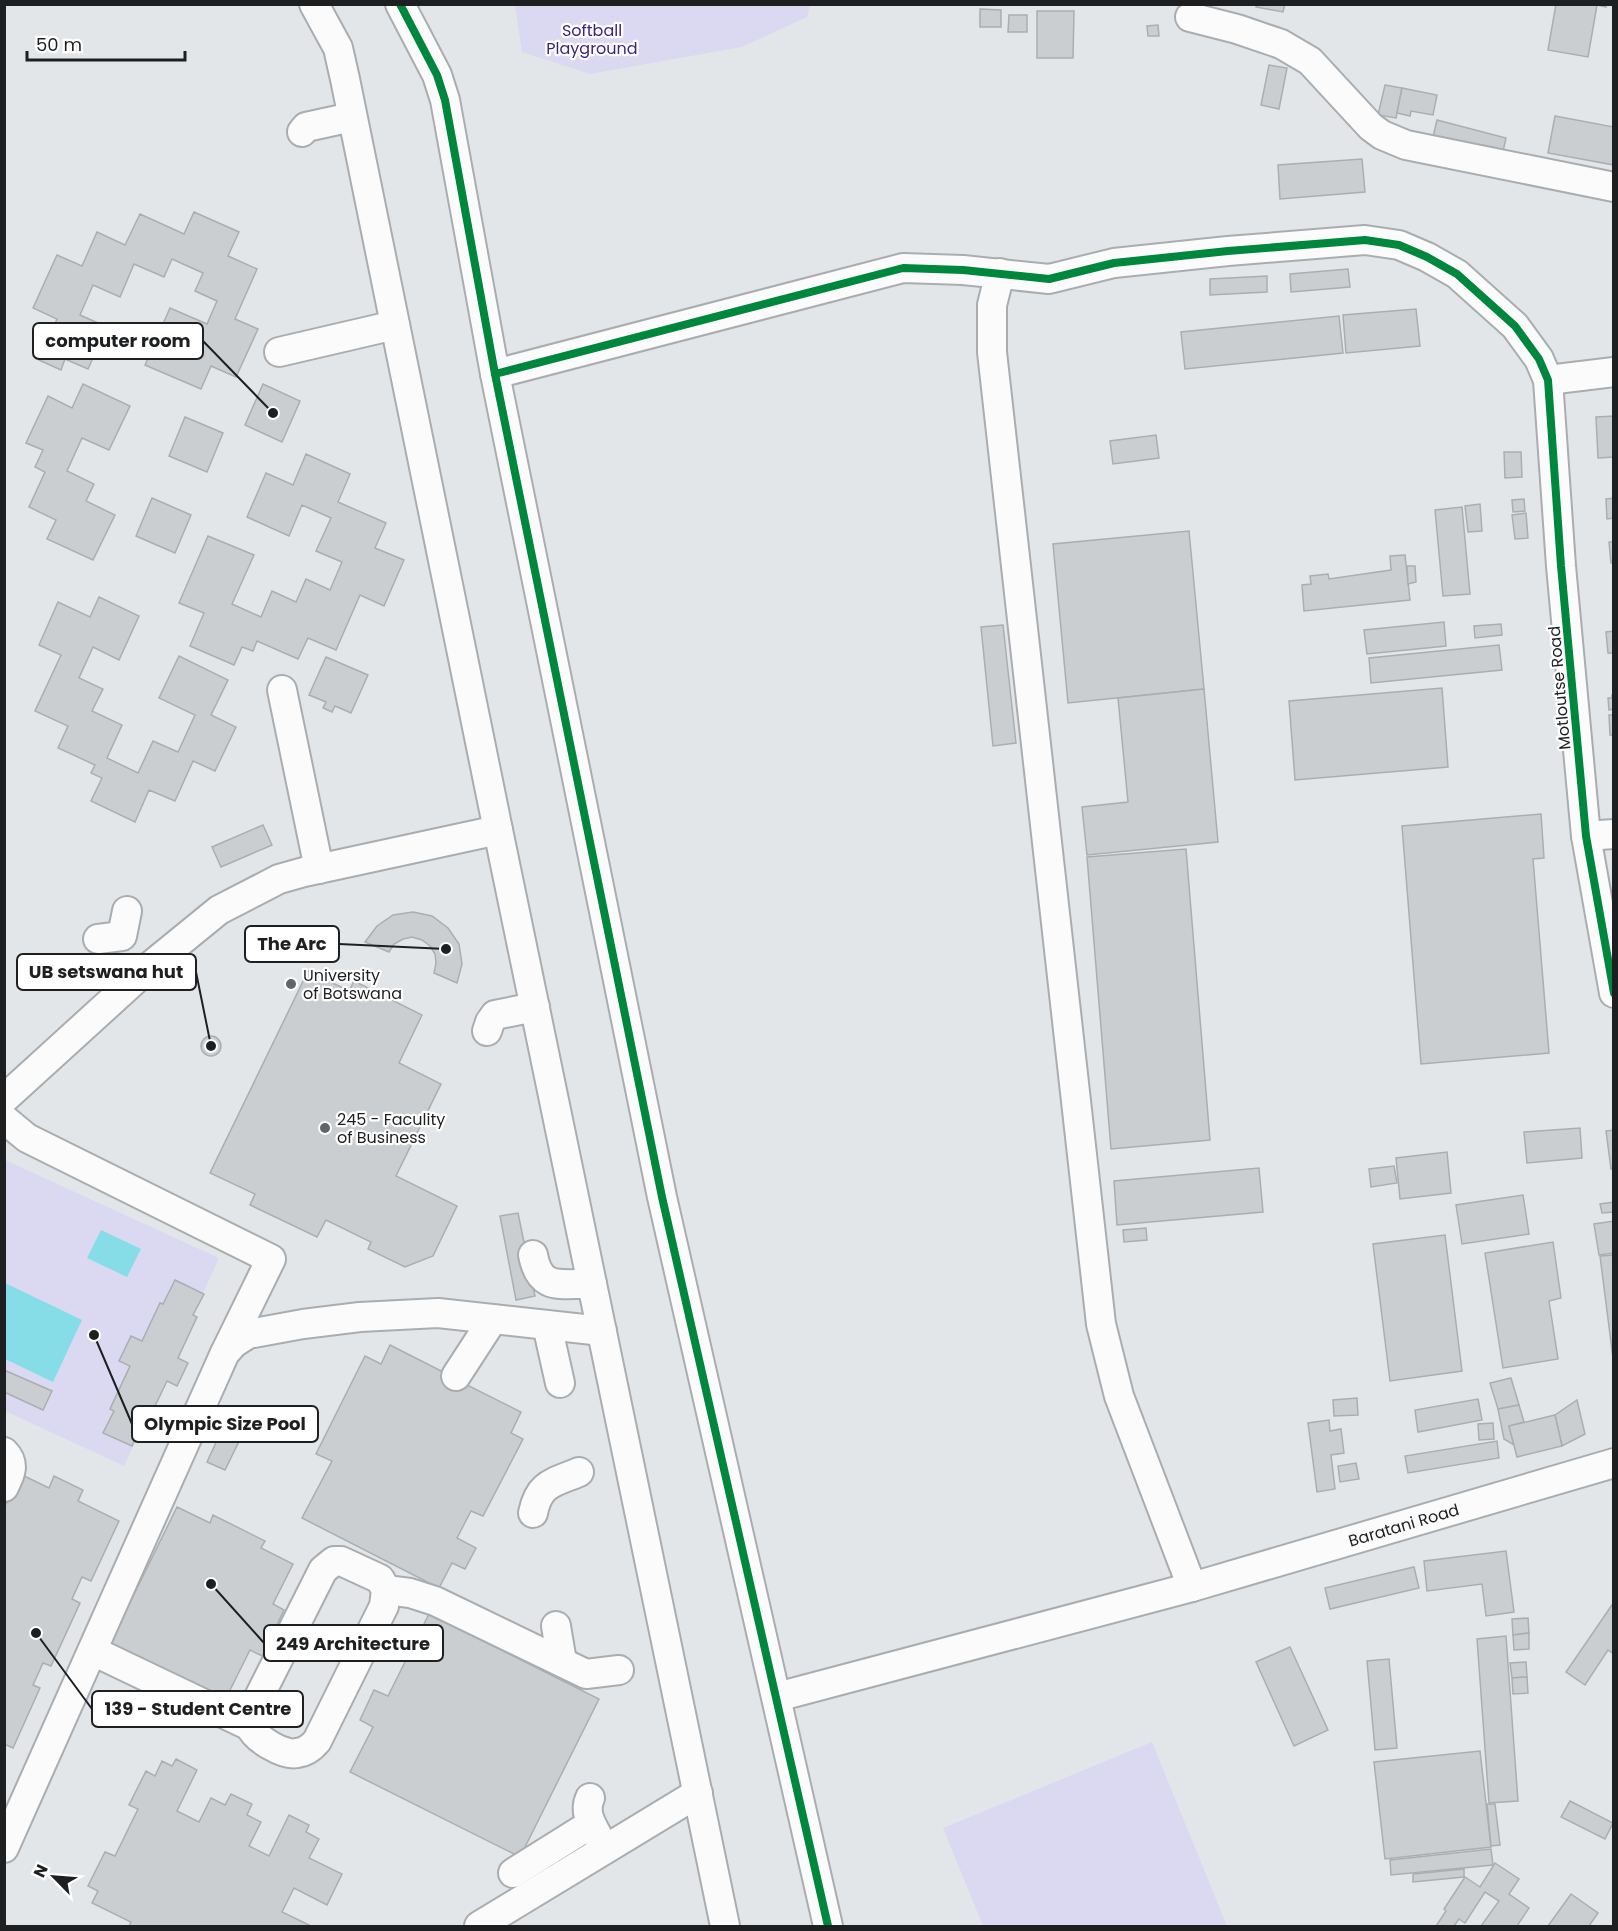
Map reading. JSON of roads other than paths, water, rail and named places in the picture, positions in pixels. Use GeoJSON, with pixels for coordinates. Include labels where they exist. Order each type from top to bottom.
{"type":"FeatureCollection","features":[{"type":"Feature","properties":{"kind":"street"},"geometry":{"type":"LineString","coordinates":[[314,4],[338,48],[725,1926]]}},
{"type":"Feature","properties":{"kind":"street"},"geometry":{"type":"LineString","coordinates":[[400,4],[437,75],[445,100],[495,374],[662,1197],[828,1926]]}},
{"type":"Feature","properties":{"kind":"street"},"geometry":{"type":"LineString","coordinates":[[1190,17],[1237,29],[1281,44],[1310,61],[1371,127],[1382,135],[1406,145],[1614,187]]}},
{"type":"Feature","properties":{"kind":"street"},"geometry":{"type":"LineString","coordinates":[[302,132],[306,127],[352,117]]}},
{"type":"Feature","properties":{"kind":"street"},"geometry":{"type":"LineString","coordinates":[[495,374],[903,268],[963,270],[1049,279],[1114,263],[1365,240],[1399,245],[1457,274],[1515,326],[1539,359],[1548,380],[1614,372]]}},
{"type":"Feature","properties":{"kind":"street"},"geometry":{"type":"LineString","coordinates":[[1000,273],[992,305],[993,351],[1101,1324],[1119,1396],[1192,1587]]}},
{"type":"Feature","properties":{"kind":"street"},"geometry":{"type":"LineString","coordinates":[[279,352],[341,330],[395,325]]}},
{"type":"Feature","properties":{"kind":"street","name":"Motloutse Road"},"geometry":{"type":"LineString","coordinates":[[1548,380],[1561,566],[1600,835],[1614,993]]}},
{"type":"Feature","properties":{"kind":"street"},"geometry":{"type":"LineString","coordinates":[[282,690],[300,748],[319,869]]}},
{"type":"Feature","properties":{"kind":"street"},"geometry":{"type":"LineString","coordinates":[[4,1099],[149,967],[219,910],[279,879],[498,830]]}},
{"type":"Feature","properties":{"kind":"street"},"geometry":{"type":"LineString","coordinates":[[116,929],[149,967]]}},
{"type":"Feature","properties":{"kind":"street"},"geometry":{"type":"LineString","coordinates":[[488,1031],[495,1015],[535,1007]]}},
{"type":"Feature","properties":{"kind":"street"},"geometry":{"type":"LineString","coordinates":[[4,1119],[27,1138],[271,1259],[224,1355],[4,1848]]}},
{"type":"Feature","properties":{"kind":"street"},"geometry":{"type":"LineString","coordinates":[[533,1255],[536,1270],[542,1278],[551,1283],[592,1284]]}},
{"type":"Feature","properties":{"kind":"street"},"geometry":{"type":"LineString","coordinates":[[224,1355],[234,1343],[248,1334],[360,1317],[438,1313],[602,1331]]}},
{"type":"Feature","properties":{"kind":"street"},"geometry":{"type":"LineString","coordinates":[[456,1376],[493,1319]]}},
{"type":"Feature","properties":{"kind":"street"},"geometry":{"type":"LineString","coordinates":[[547,1325],[560,1383]]}},
{"type":"Feature","properties":{"kind":"street"},"geometry":{"type":"LineString","coordinates":[[4,1452],[11,1464],[12,1472],[4,1488]]}},
{"type":"Feature","properties":{"kind":"street","name":"Baratani Road"},"geometry":{"type":"LineString","coordinates":[[777,1697],[1192,1587],[1614,1463]]}},
{"type":"Feature","properties":{"kind":"street"},"geometry":{"type":"LineString","coordinates":[[533,1513],[536,1500],[543,1487],[579,1472]]}},
{"type":"Feature","properties":{"kind":"street"},"geometry":{"type":"LineString","coordinates":[[93,1651],[250,1726],[256,1737],[289,1754],[304,1752],[317,1741],[384,1606],[387,1590],[380,1579],[349,1563],[334,1561],[323,1570],[252,1711],[250,1726]]}},
{"type":"Feature","properties":{"kind":"street"},"geometry":{"type":"LineString","coordinates":[[387,1590],[410,1593],[435,1601],[586,1674],[619,1670]]}},
{"type":"Feature","properties":{"kind":"street"},"geometry":{"type":"LineString","coordinates":[[556,1626],[562,1662]]}},
{"type":"Feature","properties":{"kind":"street"},"geometry":{"type":"LineString","coordinates":[[479,1926],[698,1793]]}},
{"type":"Feature","properties":{"kind":"street"},"geometry":{"type":"LineString","coordinates":[[513,1873],[591,1811],[606,1849]]}},
{"type":"Feature","properties":{"kind":"water"},"geometry":{"type":"Polygon","coordinates":[[[101,1230],[141,1249],[127,1277],[87,1258],[101,1230]]]}},
{"type":"Feature","properties":{"kind":"water"},"geometry":{"type":"Polygon","coordinates":[[[5,1283],[82,1320],[53,1382],[5,1359],[5,1283]]]}},
{"type":"Feature","properties":{"kind":"place","name":"computer room"},"geometry":{"type":"Point","coordinates":[273,413]}},
{"type":"Feature","properties":{"kind":"place","name":"The Arc"},"geometry":{"type":"Point","coordinates":[446,949]}},
{"type":"Feature","properties":{"kind":"place","name":"University of Botswana"},"geometry":{"type":"Point","coordinates":[291,984]}},
{"type":"Feature","properties":{"kind":"place","name":"UB setswana hut"},"geometry":{"type":"Point","coordinates":[211,1046]}},
{"type":"Feature","properties":{"kind":"place","name":"245 - Faculity of Business"},"geometry":{"type":"Point","coordinates":[325,1128]}},
{"type":"Feature","properties":{"kind":"place","name":"Olympic Size Pool"},"geometry":{"type":"Point","coordinates":[94,1335]}},
{"type":"Feature","properties":{"kind":"place","name":"249 Architecture"},"geometry":{"type":"Point","coordinates":[211,1584]}},
{"type":"Feature","properties":{"kind":"place","name":"139 - Student Centre"},"geometry":{"type":"Point","coordinates":[36,1633]}},
{"type":"Feature","properties":{"kind":"park label","name":"Softball Playground"},"geometry":{"type":"Point","coordinates":[592,39]}}]}
